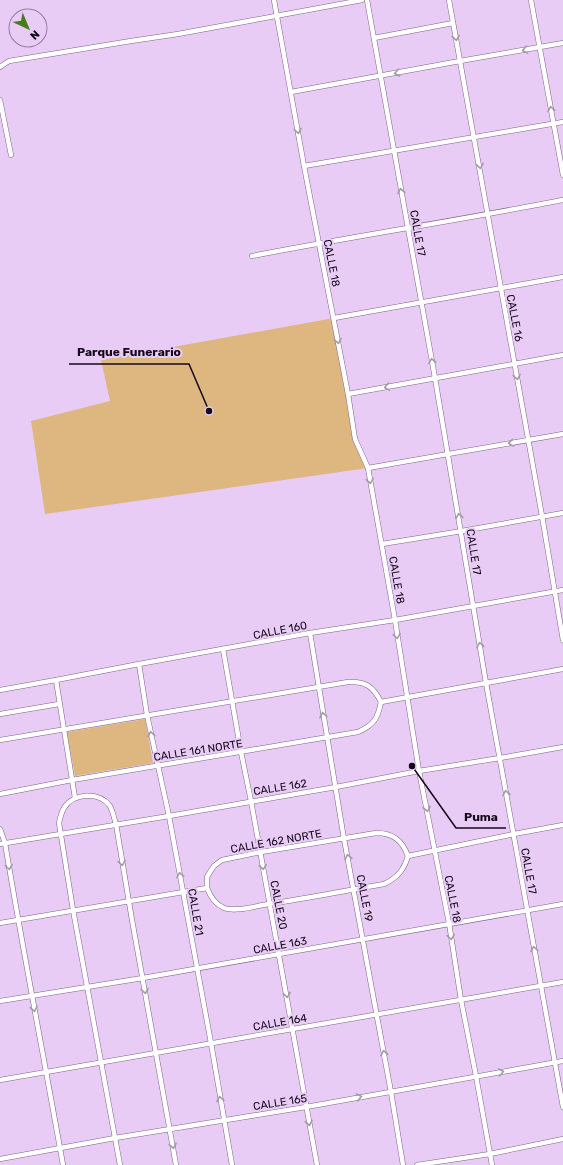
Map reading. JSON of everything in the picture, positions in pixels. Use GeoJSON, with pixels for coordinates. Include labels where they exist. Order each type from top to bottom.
{"type":"FeatureCollection","features":[{"type":"Feature","properties":{"kind":"street","name":"CALLE 18"},"geometry":{"type":"LineString","coordinates":[[274,0],[304,166],[334,318],[355,439],[368,468],[395,620],[419,771],[449,923],[461,1000],[492,1165]]}},
{"type":"Feature","properties":{"kind":"street"},"geometry":{"type":"LineString","coordinates":[[0,67],[9,61],[277,17],[362,0]]}},
{"type":"Feature","properties":{"kind":"street","name":"CALLE 17"},"geometry":{"type":"LineString","coordinates":[[367,0],[462,531],[486,683],[563,1107]]}},
{"type":"Feature","properties":{"kind":"street","name":"CALLE 16"},"geometry":{"type":"LineString","coordinates":[[450,0],[563,640]]}},
{"type":"Feature","properties":{"kind":"street"},"geometry":{"type":"LineString","coordinates":[[531,0],[563,175]]}},
{"type":"Feature","properties":{"kind":"street"},"geometry":{"type":"LineString","coordinates":[[374,38],[453,23]]}},
{"type":"Feature","properties":{"kind":"street"},"geometry":{"type":"LineString","coordinates":[[291,92],[563,43]]}},
{"type":"Feature","properties":{"kind":"street"},"geometry":{"type":"LineString","coordinates":[[0,100],[11,155]]}},
{"type":"Feature","properties":{"kind":"street"},"geometry":{"type":"LineString","coordinates":[[304,166],[563,122]]}},
{"type":"Feature","properties":{"kind":"street"},"geometry":{"type":"LineString","coordinates":[[252,256],[563,200]]}},
{"type":"Feature","properties":{"kind":"street"},"geometry":{"type":"LineString","coordinates":[[334,318],[563,278]]}},
{"type":"Feature","properties":{"kind":"street"},"geometry":{"type":"LineString","coordinates":[[348,394],[563,356]]}},
{"type":"Feature","properties":{"kind":"street"},"geometry":{"type":"LineString","coordinates":[[368,468],[563,434]]}},
{"type":"Feature","properties":{"kind":"street"},"geometry":{"type":"LineString","coordinates":[[382,544],[563,513]]}},
{"type":"Feature","properties":{"kind":"street","name":"CALLE 160"},"geometry":{"type":"LineString","coordinates":[[0,690],[310,633],[395,620],[563,590]]}},
{"type":"Feature","properties":{"kind":"street","name":"CALLE 19"},"geometry":{"type":"LineString","coordinates":[[310,633],[344,839],[377,1014],[403,1165]]}},
{"type":"Feature","properties":{"kind":"street","name":"CALLE 20"},"geometry":{"type":"LineString","coordinates":[[223,649],[317,1165]]}},
{"type":"Feature","properties":{"kind":"street","name":"CALLE 21"},"geometry":{"type":"LineString","coordinates":[[139,664],[147,715],[169,816],[183,891],[232,1165]]}},
{"type":"Feature","properties":{"kind":"street"},"geometry":{"type":"LineString","coordinates":[[0,740],[348,682],[358,681],[365,683],[374,690],[381,702],[563,669]]}},
{"type":"Feature","properties":{"kind":"street"},"geometry":{"type":"LineString","coordinates":[[56,680],[75,798]]}},
{"type":"Feature","properties":{"kind":"street","name":"CALLE 161 NORTE"},"geometry":{"type":"LineString","coordinates":[[0,794],[157,765],[358,732],[373,723],[378,716],[381,702]]}},
{"type":"Feature","properties":{"kind":"street"},"geometry":{"type":"LineString","coordinates":[[0,714],[59,704]]}},
{"type":"Feature","properties":{"kind":"street","name":"CALLE 162"},"geometry":{"type":"LineString","coordinates":[[2,844],[563,747]]}},
{"type":"Feature","properties":{"kind":"street"},"geometry":{"type":"LineString","coordinates":[[120,1165],[73,910],[59,824],[60,815],[69,802],[75,798],[88,796],[95,796],[102,799],[109,805],[113,812],[116,824],[176,1165]]}},
{"type":"Feature","properties":{"kind":"street"},"geometry":{"type":"LineString","coordinates":[[0,923],[207,888],[209,895],[215,902],[224,908],[232,910],[384,884],[392,880],[403,870],[408,856],[563,825]]}},
{"type":"Feature","properties":{"kind":"street"},"geometry":{"type":"LineString","coordinates":[[0,829],[63,1165]]}},
{"type":"Feature","properties":{"kind":"street","name":"CALLE 162 NORTE"},"geometry":{"type":"LineString","coordinates":[[207,888],[207,877],[214,866],[222,860],[260,852],[376,833],[383,833],[392,836],[399,841],[405,848],[408,856]]}},
{"type":"Feature","properties":{"kind":"street","name":"CALLE 163"},"geometry":{"type":"LineString","coordinates":[[0,1001],[143,978],[563,904]]}},
{"type":"Feature","properties":{"kind":"street","name":"CALLE 164"},"geometry":{"type":"LineString","coordinates":[[0,1080],[156,1052],[293,1030],[377,1014],[542,987],[563,982]]}},
{"type":"Feature","properties":{"kind":"street","name":"CALLE 165"},"geometry":{"type":"LineString","coordinates":[[0,1159],[115,1138],[306,1107],[563,1061]]}},
{"type":"Feature","properties":{"kind":"street"},"geometry":{"type":"LineString","coordinates":[[417,1165],[490,1154],[563,1139]]}},
{"type":"Feature","properties":{"kind":"shaded area"},"geometry":{"type":"Polygon","coordinates":[[[334,318],[352,437],[368,468],[45,514],[31,421],[110,401],[101,360],[334,318]]]}},
{"type":"Feature","properties":{"kind":"shaded area"},"geometry":{"type":"Polygon","coordinates":[[[145,719],[153,763],[75,776],[67,732],[145,719]]]}},
{"type":"Feature","properties":{"kind":"place","name":"Parque Funerario"},"geometry":{"type":"Point","coordinates":[209,411]}},
{"type":"Feature","properties":{"kind":"place","name":"Puma"},"geometry":{"type":"Point","coordinates":[412,766]}}]}
